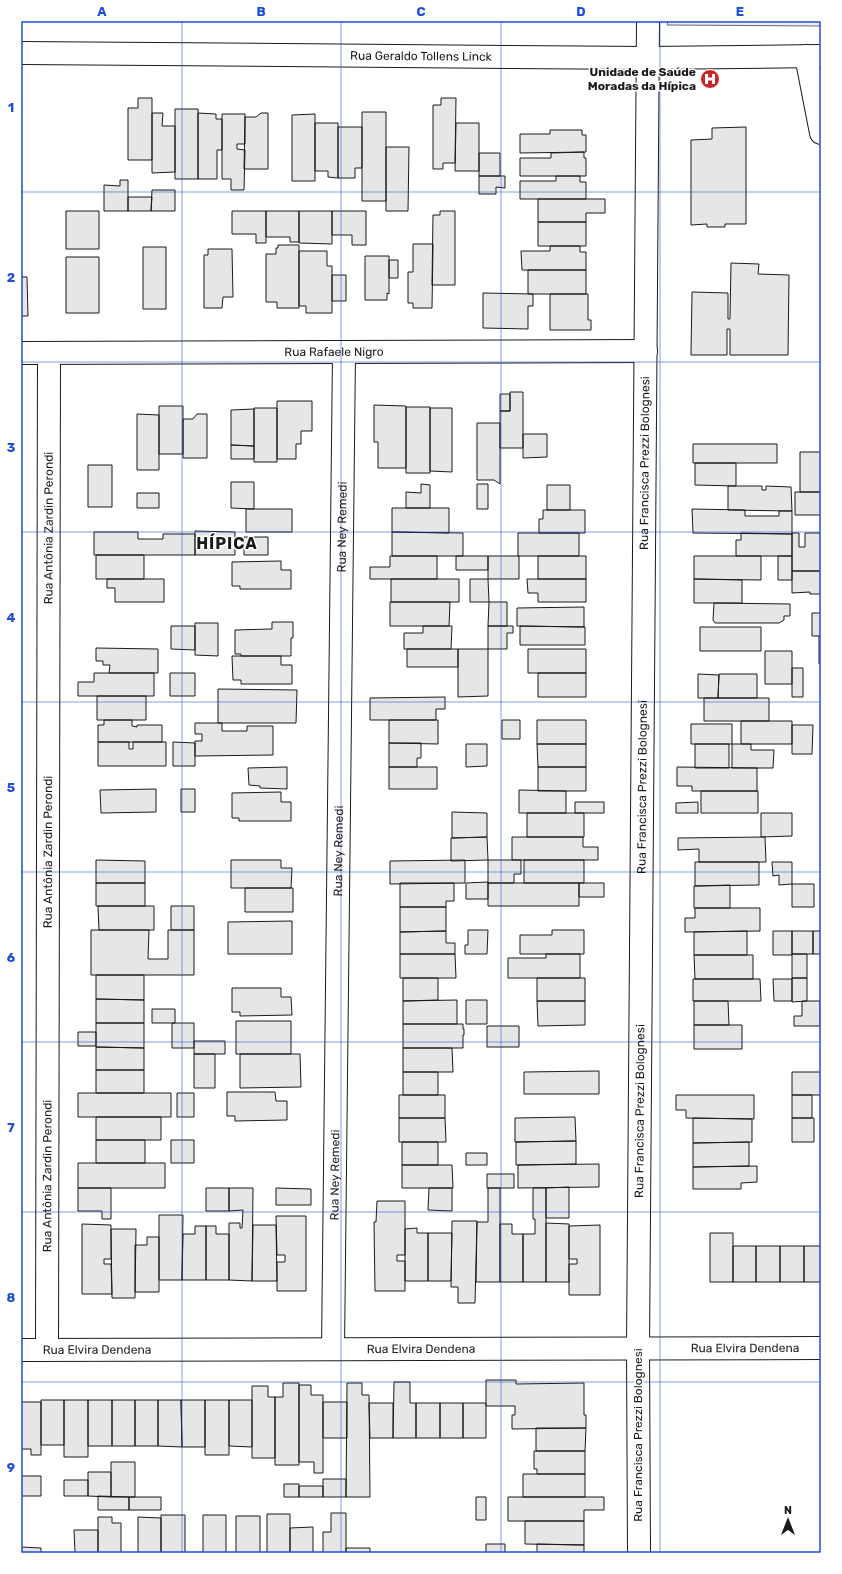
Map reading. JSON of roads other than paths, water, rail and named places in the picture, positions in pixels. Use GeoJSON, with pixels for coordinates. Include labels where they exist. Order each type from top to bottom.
{"type":"FeatureCollection","features":[{"type":"Feature","properties":{"kind":"street","name":"Rua Francisca Prezzi Bolognesi"},"geometry":{"type":"LineString","coordinates":[[639,1553],[638,1348],[648,21]]}},
{"type":"Feature","properties":{"kind":"street","name":"Rua Geraldo Tollens Linck"},"geometry":{"type":"LineString","coordinates":[[21,53],[648,58],[813,56]]}},
{"type":"Feature","properties":{"kind":"street"},"geometry":{"type":"LineString","coordinates":[[813,56],[821,133]]}},
{"type":"Feature","properties":{"kind":"street","name":"Rua Rafaele Nigro"},"geometry":{"type":"LineString","coordinates":[[21,353],[344,353],[646,350]]}},
{"type":"Feature","properties":{"kind":"street","name":"Rua Ney Remedi"},"geometry":{"type":"LineString","coordinates":[[334,1349],[344,353]]}},
{"type":"Feature","properties":{"kind":"street","name":"Rua Antônia Zardin Perondi"},"geometry":{"type":"LineString","coordinates":[[47,1350],[49,354]]}},
{"type":"Feature","properties":{"kind":"street","name":"Rua Elvira Dendena"},"geometry":{"type":"LineString","coordinates":[[21,1350],[821,1348]]}},
{"type":"Feature","properties":{"kind":"place","name":"Unidade de Saúde Moradas da Hípica"},"geometry":{"type":"Point","coordinates":[710,79]}},
{"type":"Feature","properties":{"kind":"district","name":"HÍPICA"},"geometry":{"type":"Point","coordinates":[227,543]}}]}
